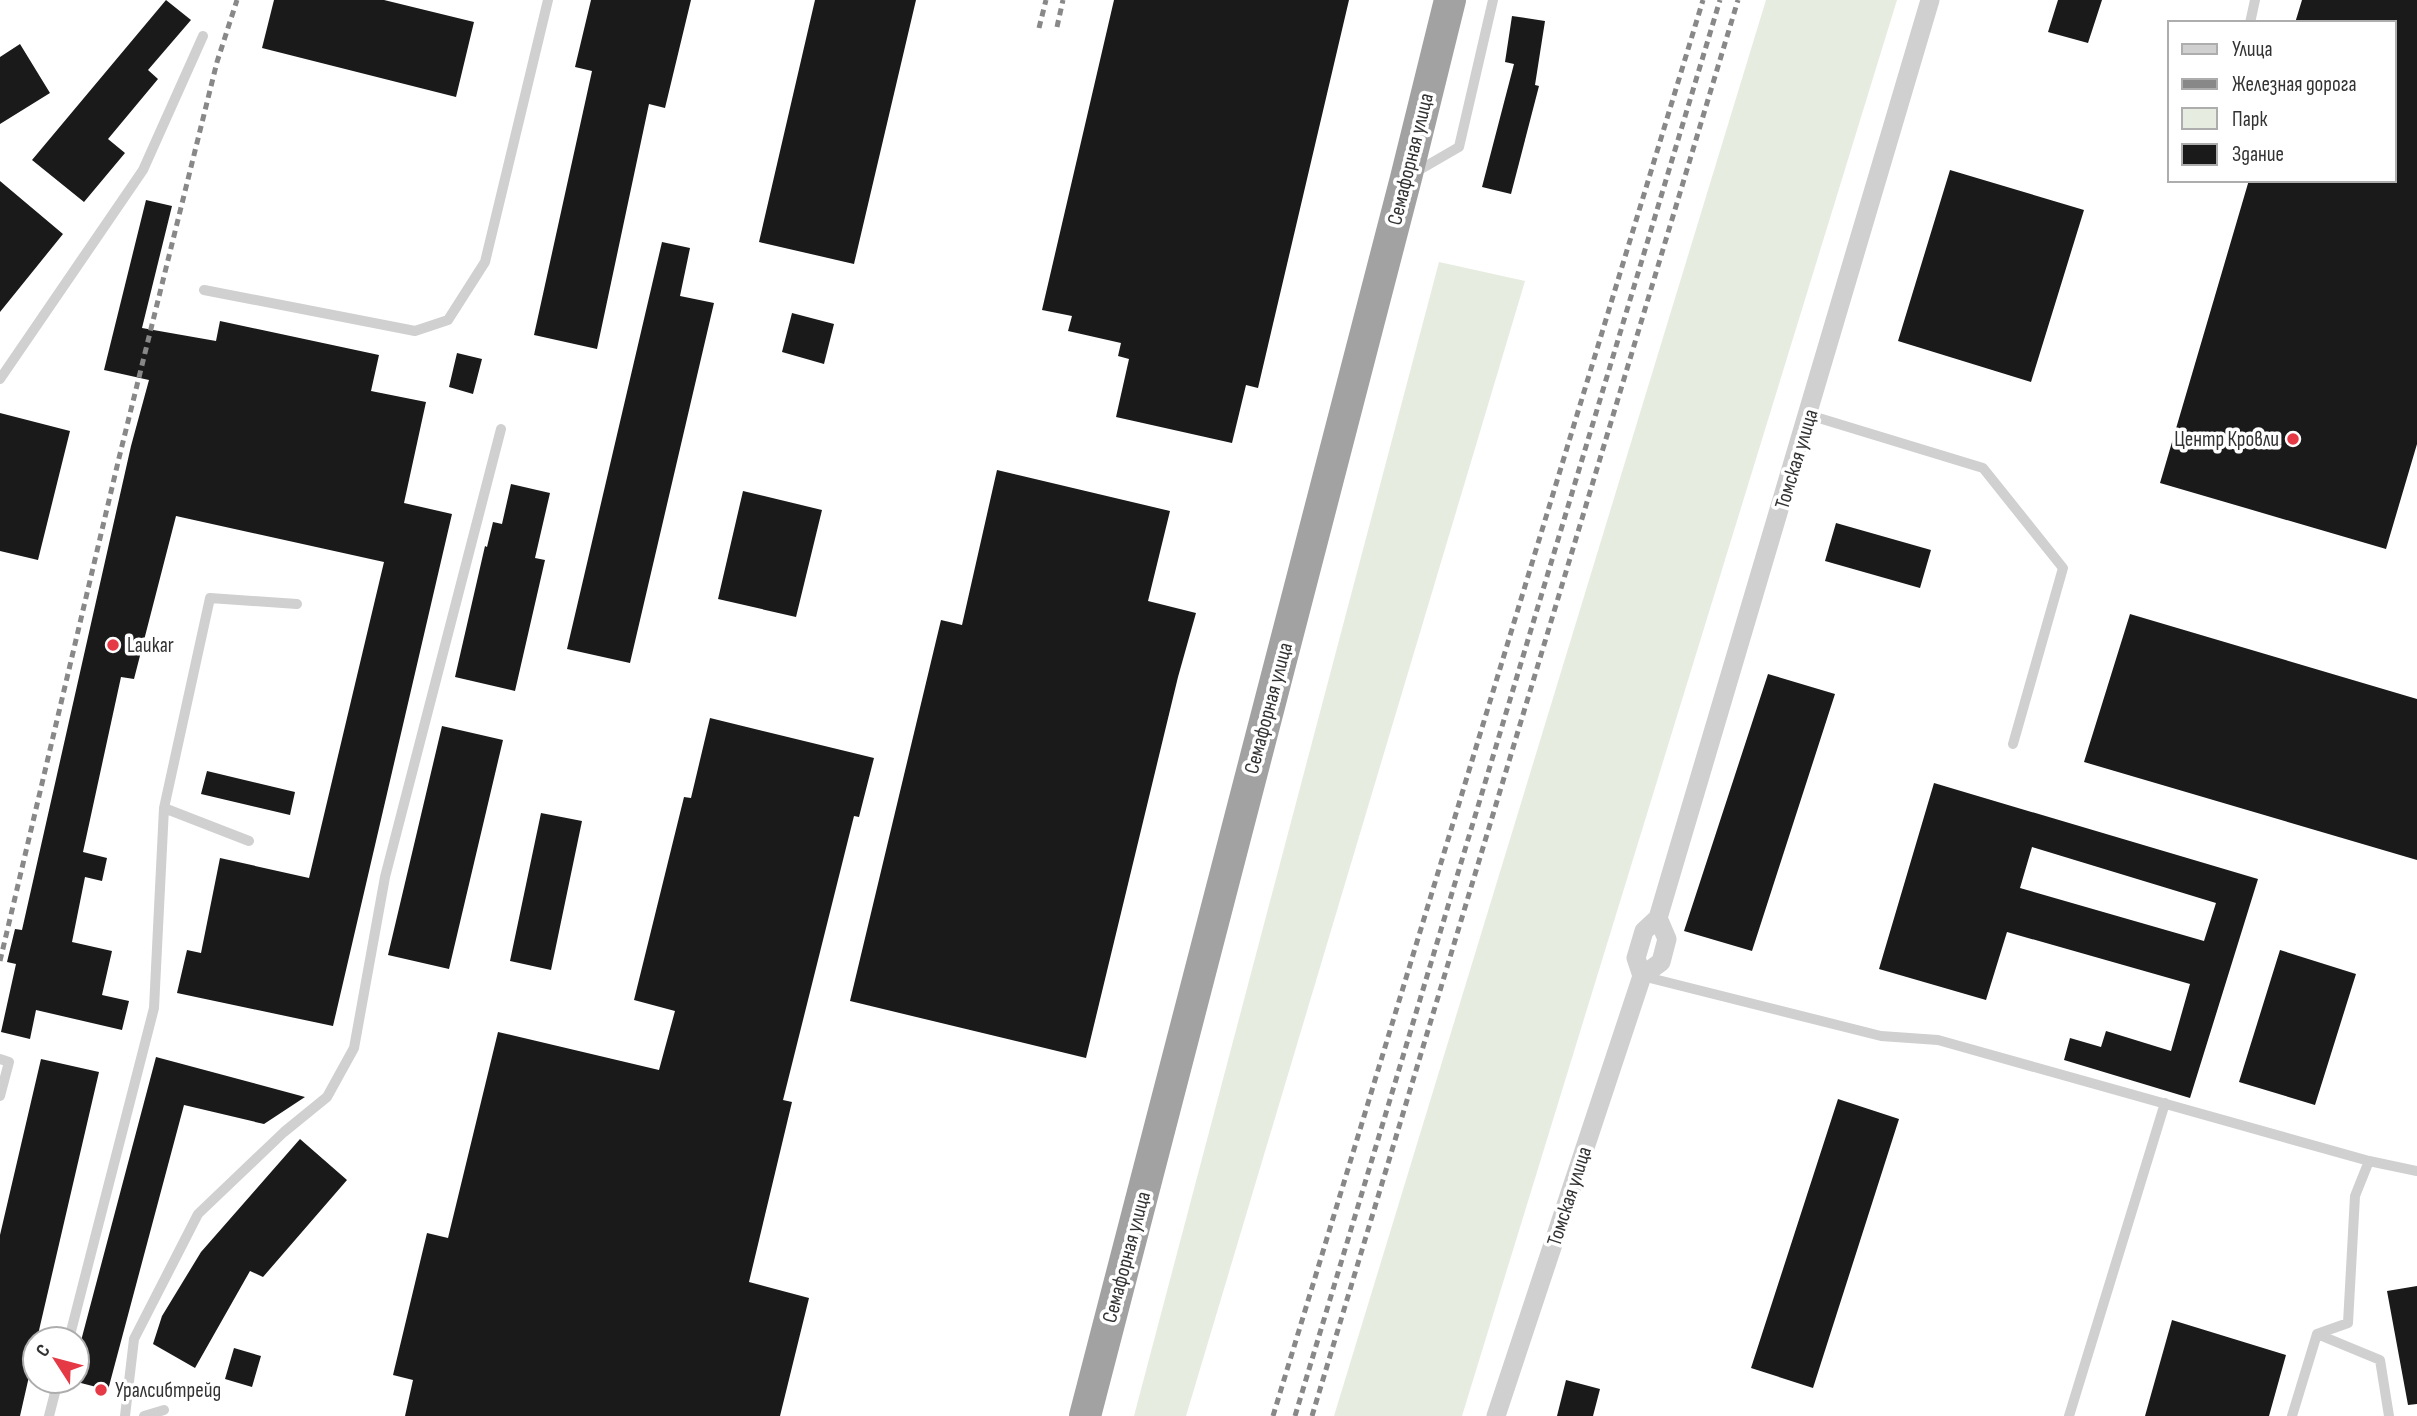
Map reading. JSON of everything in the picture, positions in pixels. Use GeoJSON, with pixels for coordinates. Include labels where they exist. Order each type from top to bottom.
{"type":"FeatureCollection","features":[{"type":"Feature","properties":{"kind":"highway","name":"Семафорная улица"},"geometry":{"type":"LineString","coordinates":[[1085,1416],[1450,0]]}},
{"type":"Feature","properties":{"kind":"street","name":"Томская улица"},"geometry":{"type":"LineString","coordinates":[[1500,1415],[1642,976],[1661,962],[1667,939],[1658,918],[1930,0]]}},
{"type":"Feature","properties":{"kind":"lane"},"geometry":{"type":"LineString","coordinates":[[204,290],[415,331],[448,320],[485,262],[548,0]]}},
{"type":"Feature","properties":{"kind":"lane"},"geometry":{"type":"LineString","coordinates":[[1406,178],[1459,147],[1493,0]]}},
{"type":"Feature","properties":{"kind":"lane"},"geometry":{"type":"LineString","coordinates":[[2250,21],[2255,0]]}},
{"type":"Feature","properties":{"kind":"lane"},"geometry":{"type":"LineString","coordinates":[[0,379],[143,170],[203,36]]}},
{"type":"Feature","properties":{"kind":"lane"},"geometry":{"type":"LineString","coordinates":[[1809,415],[1983,468],[2063,568],[2013,744]]}},
{"type":"Feature","properties":{"kind":"lane"},"geometry":{"type":"LineString","coordinates":[[125,1416],[134,1339],[198,1214],[284,1132],[327,1097],[354,1048],[385,877],[501,429]]}},
{"type":"Feature","properties":{"kind":"lane"},"geometry":{"type":"LineString","coordinates":[[73,1325],[154,1008],[164,808],[209,598],[297,604]]}},
{"type":"Feature","properties":{"kind":"lane"},"geometry":{"type":"LineString","coordinates":[[164,808],[249,841]]}},
{"type":"Feature","properties":{"kind":"lane"},"geometry":{"type":"LineString","coordinates":[[1642,976],[1881,1036],[1938,1040],[2369,1161],[2417,1171]]}},
{"type":"Feature","properties":{"kind":"lane"},"geometry":{"type":"LineString","coordinates":[[0,1059],[9,1062],[0,1097]]}},
{"type":"Feature","properties":{"kind":"lane"},"geometry":{"type":"LineString","coordinates":[[2069,1416],[2165,1103]]}},
{"type":"Feature","properties":{"kind":"lane"},"geometry":{"type":"LineString","coordinates":[[2317,1334],[2348,1323],[2355,1196],[2369,1161]]}},
{"type":"Feature","properties":{"kind":"lane"},"geometry":{"type":"LineString","coordinates":[[2292,1416],[2317,1334]]}},
{"type":"Feature","properties":{"kind":"lane"},"geometry":{"type":"LineString","coordinates":[[2317,1334],[2380,1360],[2389,1416]]}},
{"type":"Feature","properties":{"kind":"lane"},"geometry":{"type":"LineString","coordinates":[[49,1416],[54,1395]]}},
{"type":"Feature","properties":{"kind":"lane"},"geometry":{"type":"LineString","coordinates":[[144,1416],[164,1410]]}},
{"type":"Feature","properties":{"kind":"green space"},"geometry":{"type":"Polygon","coordinates":[[[1766,0],[1897,0],[1462,1416],[1334,1416],[1766,0]]]}},
{"type":"Feature","properties":{"kind":"green space"},"geometry":{"type":"Polygon","coordinates":[[[1439,262],[1525,281],[1186,1416],[1134,1416],[1439,262]]]}},
{"type":"Feature","properties":{"kind":"building"},"geometry":{"type":"Polygon","coordinates":[[[166,0],[191,20],[148,70],[158,79],[108,139],[125,153],[84,202],[32,160],[166,0]]]}},
{"type":"Feature","properties":{"kind":"building"},"geometry":{"type":"Polygon","coordinates":[[[274,0],[384,0],[474,22],[456,97],[262,48],[274,0]]]}},
{"type":"Feature","properties":{"kind":"building"},"geometry":{"type":"Polygon","coordinates":[[[591,0],[691,0],[665,108],[649,104],[597,349],[534,335],[592,71],[575,67],[591,0]]]}},
{"type":"Feature","properties":{"kind":"building"},"geometry":{"type":"Polygon","coordinates":[[[815,0],[916,0],[854,264],[759,242],[815,0]]]}},
{"type":"Feature","properties":{"kind":"building"},"geometry":{"type":"Polygon","coordinates":[[[1114,0],[1349,0],[1258,388],[1246,385],[1232,443],[1116,417],[1129,359],[1118,356],[1121,343],[1068,331],[1072,316],[1042,310],[1114,0]]]}},
{"type":"Feature","properties":{"kind":"building"},"geometry":{"type":"Polygon","coordinates":[[[2058,0],[2102,0],[2088,43],[2048,32],[2058,0]]]}},
{"type":"Feature","properties":{"kind":"building"},"geometry":{"type":"Polygon","coordinates":[[[2302,0],[2417,0],[2417,444],[2386,549],[2160,483],[2248,182],[2396,182],[2396,21],[2296,21],[2302,0]]]}},
{"type":"Feature","properties":{"kind":"building"},"geometry":{"type":"Polygon","coordinates":[[[1512,16],[1545,21],[1535,85],[1539,86],[1511,194],[1482,187],[1514,64],[1505,62],[1512,16]]]}},
{"type":"Feature","properties":{"kind":"building"},"geometry":{"type":"Polygon","coordinates":[[[20,44],[50,93],[0,124],[0,57],[20,44]]]}},
{"type":"Feature","properties":{"kind":"building"},"geometry":{"type":"Polygon","coordinates":[[[1950,170],[2084,210],[2031,382],[1898,341],[1950,170]]]}},
{"type":"Feature","properties":{"kind":"building"},"geometry":{"type":"Polygon","coordinates":[[[0,181],[63,234],[0,312],[0,181]]]}},
{"type":"Feature","properties":{"kind":"building"},"geometry":{"type":"Polygon","coordinates":[[[146,200],[172,206],[142,328],[216,341],[220,321],[379,355],[371,391],[426,402],[404,503],[452,514],[333,1026],[177,993],[187,950],[201,953],[220,858],[309,878],[384,562],[176,516],[134,679],[121,677],[83,852],[107,858],[102,881],[85,877],[72,942],[112,951],[102,995],[129,1001],[122,1030],[36,1010],[30,1039],[1,1032],[16,964],[7,962],[15,929],[22,930],[131,446],[149,380],[104,370],[146,200]]]}},
{"type":"Feature","properties":{"kind":"building"},"geometry":{"type":"Polygon","coordinates":[[[662,242],[690,248],[680,296],[714,303],[630,663],[567,649],[662,242]]]}},
{"type":"Feature","properties":{"kind":"building"},"geometry":{"type":"Polygon","coordinates":[[[792,313],[834,324],[824,364],[782,352],[792,313]]]}},
{"type":"Feature","properties":{"kind":"building"},"geometry":{"type":"Polygon","coordinates":[[[457,353],[482,359],[473,394],[449,387],[457,353]]]}},
{"type":"Feature","properties":{"kind":"building"},"geometry":{"type":"Polygon","coordinates":[[[0,413],[70,431],[38,560],[0,551],[0,413]]]}},
{"type":"Feature","properties":{"kind":"building"},"geometry":{"type":"Polygon","coordinates":[[[997,470],[1170,511],[1148,601],[1196,613],[1178,677],[1086,1058],[850,1001],[941,620],[962,625],[997,470]]]}},
{"type":"Feature","properties":{"kind":"building"},"geometry":{"type":"Polygon","coordinates":[[[511,484],[550,493],[535,558],[545,560],[515,691],[455,677],[485,546],[487,547],[493,522],[502,524],[511,484]]]}},
{"type":"Feature","properties":{"kind":"building"},"geometry":{"type":"Polygon","coordinates":[[[743,491],[822,510],[796,617],[718,599],[743,491]]]}},
{"type":"Feature","properties":{"kind":"building"},"geometry":{"type":"Polygon","coordinates":[[[1836,523],[1931,550],[1920,588],[1825,561],[1836,523]]]}},
{"type":"Feature","properties":{"kind":"building"},"geometry":{"type":"Polygon","coordinates":[[[2130,614],[2417,699],[2417,860],[2084,762],[2130,614]]]}},
{"type":"Feature","properties":{"kind":"building"},"geometry":{"type":"Polygon","coordinates":[[[1768,674],[1835,694],[1752,951],[1684,931],[1768,674]]]}},
{"type":"Feature","properties":{"kind":"building"},"geometry":{"type":"Polygon","coordinates":[[[710,718],[874,758],[859,817],[854,816],[783,1100],[792,1102],[749,1282],[809,1298],[780,1416],[405,1416],[413,1380],[393,1375],[427,1233],[448,1238],[498,1032],[659,1070],[675,1011],[634,1000],[684,797],[691,798],[710,718]]]}},
{"type":"Feature","properties":{"kind":"building"},"geometry":{"type":"Polygon","coordinates":[[[442,726],[503,740],[449,969],[388,955],[442,726]]]}},
{"type":"Feature","properties":{"kind":"building"},"geometry":{"type":"Polygon","coordinates":[[[207,771],[295,792],[290,815],[201,794],[207,771]]]}},
{"type":"Feature","properties":{"kind":"building"},"geometry":{"type":"Polygon","coordinates":[[[1934,783],[2258,879],[2190,1098],[2064,1060],[2070,1038],[2101,1047],[2106,1031],[2171,1051],[2190,984],[2007,932],[1986,1000],[1879,969],[1934,783]],[[2032,847],[2020,888],[2204,941],[2216,903],[2032,847]]]}},
{"type":"Feature","properties":{"kind":"building"},"geometry":{"type":"Polygon","coordinates":[[[541,813],[582,821],[551,970],[510,961],[541,813]]]}},
{"type":"Feature","properties":{"kind":"building"},"geometry":{"type":"Polygon","coordinates":[[[2280,950],[2356,974],[2315,1105],[2239,1082],[2280,950]]]}},
{"type":"Feature","properties":{"kind":"building"},"geometry":{"type":"Polygon","coordinates":[[[156,1057],[305,1097],[264,1124],[184,1105],[108,1390],[91,1386],[91,1325],[85,1325],[156,1057]]]}},
{"type":"Feature","properties":{"kind":"building"},"geometry":{"type":"Polygon","coordinates":[[[41,1059],[99,1072],[40,1325],[21,1325],[21,1395],[25,1395],[20,1416],[0,1416],[0,1235],[41,1059]]]}},
{"type":"Feature","properties":{"kind":"building"},"geometry":{"type":"Polygon","coordinates":[[[1838,1099],[1899,1119],[1813,1388],[1751,1368],[1838,1099]]]}},
{"type":"Feature","properties":{"kind":"building"},"geometry":{"type":"Polygon","coordinates":[[[300,1139],[347,1180],[263,1277],[250,1271],[195,1368],[153,1344],[162,1316],[201,1252],[300,1139]]]}},
{"type":"Feature","properties":{"kind":"building"},"geometry":{"type":"Polygon","coordinates":[[[2417,1286],[2417,1404],[2408,1405],[2387,1291],[2417,1286]]]}},
{"type":"Feature","properties":{"kind":"building"},"geometry":{"type":"Polygon","coordinates":[[[2172,1320],[2286,1355],[2269,1416],[2145,1416],[2172,1320]]]}},
{"type":"Feature","properties":{"kind":"building"},"geometry":{"type":"Polygon","coordinates":[[[234,1348],[261,1356],[252,1387],[225,1379],[234,1348]]]}},
{"type":"Feature","properties":{"kind":"building"},"geometry":{"type":"Polygon","coordinates":[[[1566,1380],[1600,1389],[1593,1416],[1557,1416],[1566,1380]]]}},
{"type":"Feature","properties":{"kind":"railway"},"geometry":{"type":"LineString","coordinates":[[0,961],[119,458],[217,62],[237,0]]}},
{"type":"Feature","properties":{"kind":"railway"},"geometry":{"type":"LineString","coordinates":[[1039,28],[1046,0]]}},
{"type":"Feature","properties":{"kind":"railway"},"geometry":{"type":"LineString","coordinates":[[1057,27],[1063,0]]}},
{"type":"Feature","properties":{"kind":"railway"},"geometry":{"type":"LineString","coordinates":[[1273,1416],[1703,0]]}},
{"type":"Feature","properties":{"kind":"railway"},"geometry":{"type":"LineString","coordinates":[[1295,1416],[1720,0]]}},
{"type":"Feature","properties":{"kind":"railway"},"geometry":{"type":"LineString","coordinates":[[1312,1416],[1738,0]]}},
{"type":"Feature","properties":{"kind":"place","name":"Центр Кровли"},"geometry":{"type":"Point","coordinates":[2293,439]}},
{"type":"Feature","properties":{"kind":"place","name":"Laukar"},"geometry":{"type":"Point","coordinates":[113,645]}},
{"type":"Feature","properties":{"kind":"place","name":"Уралcибтрейд"},"geometry":{"type":"Point","coordinates":[101,1390]}}]}
